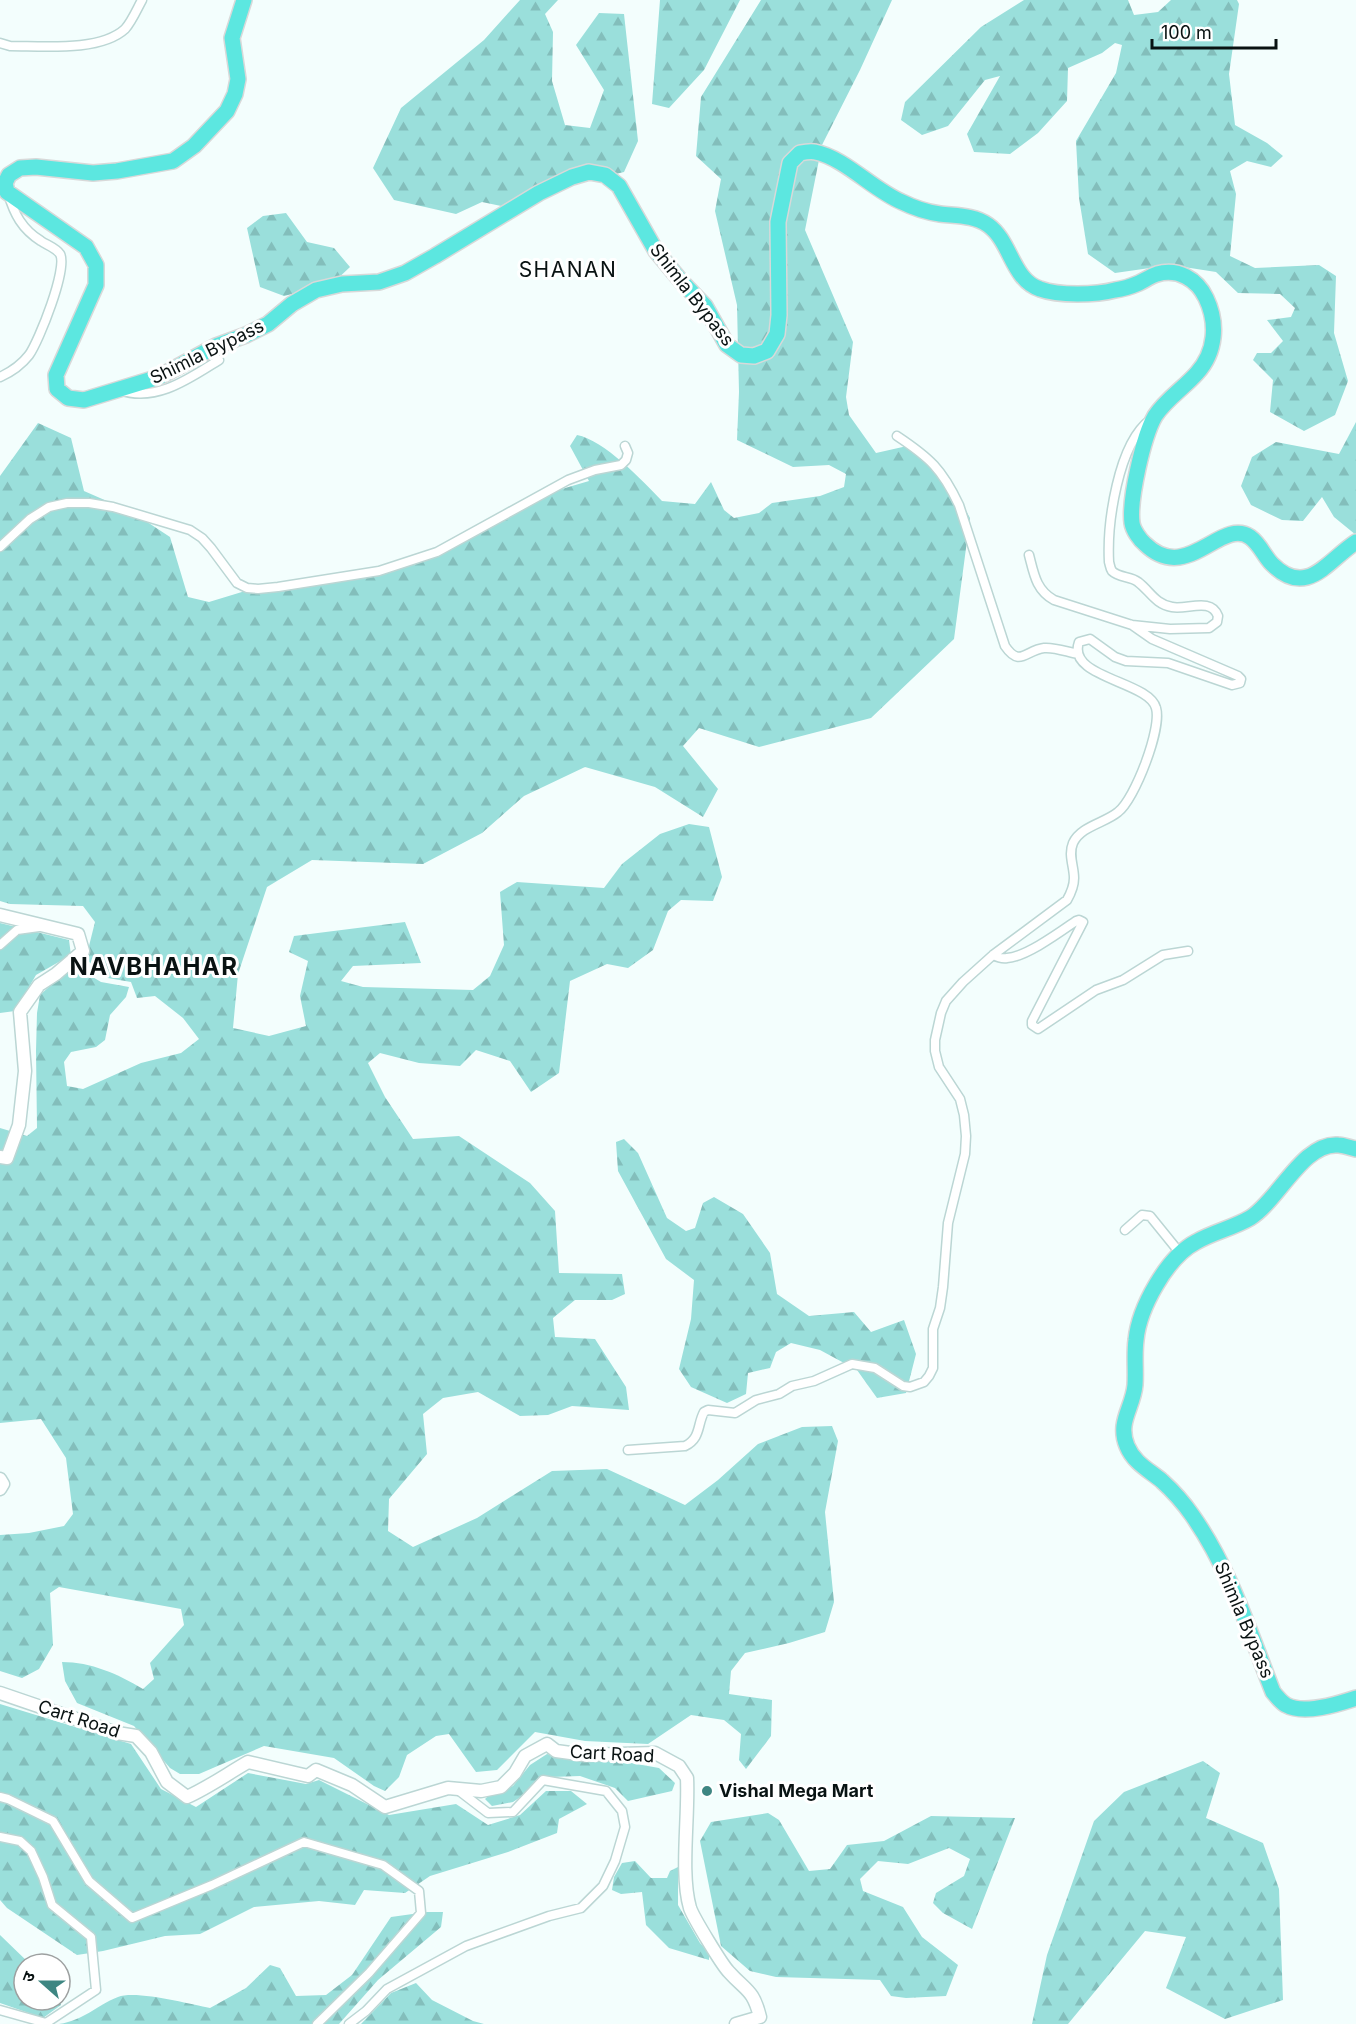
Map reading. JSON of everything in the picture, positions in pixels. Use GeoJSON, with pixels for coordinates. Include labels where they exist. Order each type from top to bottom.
{"type":"FeatureCollection","features":[{"type":"Feature","properties":{"kind":"highway"},"geometry":{"type":"LineString","coordinates":[[7,192],[5,183],[9,174],[20,168],[36,167],[93,173],[117,171],[173,161],[194,146],[227,111],[236,94],[238,79],[232,38],[244,0]]}},
{"type":"Feature","properties":{"kind":"highway","name":"Shimla Bypass"},"geometry":{"type":"LineString","coordinates":[[7,192],[86,248],[96,265],[96,285],[56,375],[57,389],[68,398],[84,400],[159,377],[216,346],[268,324],[292,304],[316,290],[342,284],[379,282],[405,273],[539,193],[572,177],[589,172],[605,175],[619,186],[656,251],[705,306],[727,345],[741,355],[754,356],[767,351],[777,334],[779,315],[778,222],[790,163],[800,153],[814,152],[835,160],[897,201],[917,209],[969,216],[987,224],[1002,237],[1024,280],[1038,289],[1055,293],[1113,291],[1138,284],[1157,274],[1176,273],[1192,279],[1206,297],[1214,322],[1212,346],[1199,371],[1168,400],[1155,416],[1147,435],[1131,509],[1133,527],[1145,544],[1162,555],[1179,558],[1199,552],[1225,535],[1237,532],[1255,541],[1282,574],[1295,578],[1310,577],[1356,543]]}},
{"type":"Feature","properties":{"kind":"highway","name":"Shimla Bypass"},"geometry":{"type":"LineString","coordinates":[[1356,1149],[1337,1144],[1322,1147],[1308,1157],[1268,1203],[1251,1217],[1194,1242],[1166,1270],[1142,1312],[1136,1340],[1135,1387],[1122,1430],[1127,1447],[1144,1469],[1177,1496],[1205,1534],[1243,1609],[1273,1692],[1279,1700],[1295,1708],[1305,1708],[1323,1707],[1356,1698]]}},
{"type":"Feature","properties":{"kind":"main road"},"geometry":{"type":"LineString","coordinates":[[0,915],[78,933],[83,951],[39,985],[20,1012],[25,1071],[19,1125],[7,1158],[0,1157]]}},
{"type":"Feature","properties":{"kind":"main road"},"geometry":{"type":"LineString","coordinates":[[0,1479],[3,1484],[0,1489]]}},
{"type":"Feature","properties":{"kind":"main road","name":"Cart Road"},"geometry":{"type":"LineString","coordinates":[[0,1694],[117,1733],[136,1737],[151,1752],[167,1782],[187,1797],[212,1786],[248,1762],[308,1776],[316,1770],[352,1785],[385,1807],[448,1788],[482,1791],[501,1787],[515,1773],[525,1756],[547,1744],[556,1751],[585,1755],[655,1753],[679,1766],[687,1778],[686,1875],[691,1910],[728,1971],[755,2000],[760,2017],[736,2024]]}},
{"type":"Feature","properties":{"kind":"street"},"geometry":{"type":"LineString","coordinates":[[0,43],[10,46],[92,44],[117,34],[127,27],[142,0]]}},
{"type":"Feature","properties":{"kind":"street"},"geometry":{"type":"LineString","coordinates":[[0,377],[22,363],[30,353],[58,284],[62,267],[59,252],[28,232],[18,220],[7,192]]}},
{"type":"Feature","properties":{"kind":"street"},"geometry":{"type":"LineString","coordinates":[[120,390],[138,395],[167,389],[219,360]]}},
{"type":"Feature","properties":{"kind":"street"},"geometry":{"type":"LineString","coordinates":[[1029,555],[1036,581],[1043,593],[1054,600],[1132,625],[1170,629],[1209,628],[1217,622],[1216,610],[1210,606],[1176,608],[1159,603],[1139,582],[1111,570],[1109,562],[1111,513],[1117,485],[1134,437],[1140,428],[1155,416]]}},
{"type":"Feature","properties":{"kind":"street"},"geometry":{"type":"LineString","coordinates":[[897,436],[924,454],[939,469],[950,486],[959,506],[1005,646],[1010,654],[1022,657],[1042,648],[1078,654]]}},
{"type":"Feature","properties":{"kind":"street"},"geometry":{"type":"LineString","coordinates":[[0,548],[30,519],[49,507],[67,503],[89,503],[113,507],[136,516],[190,530],[211,548],[237,583],[247,588],[258,590],[379,571],[437,552],[568,480],[595,470],[621,465],[627,460],[628,453],[625,446]]}},
{"type":"Feature","properties":{"kind":"street"},"geometry":{"type":"LineString","coordinates":[[628,1450],[685,1446],[692,1443],[698,1435],[704,1412],[708,1410],[735,1413],[756,1400],[779,1394],[792,1386],[814,1381],[852,1364],[875,1368],[903,1386],[909,1387],[924,1382],[929,1376],[933,1368],[933,1329],[940,1308],[943,1287],[948,1223],[965,1154],[966,1136],[960,1100],[939,1067],[935,1040],[946,1001],[993,955],[1067,900],[1073,889],[1071,851],[1074,841],[1083,832],[1120,811],[1129,798],[1146,762],[1156,729],[1158,716],[1156,705],[1146,695],[1095,671],[1084,662],[1078,654],[1079,642],[1090,639],[1115,657],[1126,660],[1168,663],[1232,685],[1240,683],[1241,679],[1238,676],[1152,639],[1132,625]]}},
{"type":"Feature","properties":{"kind":"street"},"geometry":{"type":"LineString","coordinates":[[993,955],[1014,957],[1041,944],[1076,921],[1083,922],[1035,1014],[1032,1025],[1038,1029],[1088,995],[1123,980],[1163,955],[1188,951]]}},
{"type":"Feature","properties":{"kind":"street"},"geometry":{"type":"LineString","coordinates":[[0,945],[17,930],[44,927]]}},
{"type":"Feature","properties":{"kind":"street"},"geometry":{"type":"LineString","coordinates":[[1125,1230],[1142,1215],[1150,1216],[1180,1254]]}},
{"type":"Feature","properties":{"kind":"street"},"geometry":{"type":"LineString","coordinates":[[349,2024],[366,2011],[387,1989],[466,1946],[549,1916],[581,1908],[603,1886],[615,1861],[626,1827],[622,1810],[606,1791],[543,1780],[513,1812],[488,1813],[457,1789]]}},
{"type":"Feature","properties":{"kind":"street"},"geometry":{"type":"LineString","coordinates":[[0,1797],[54,1821],[89,1881],[132,1918],[212,1885],[304,1842],[382,1865],[419,1891],[420,1913],[369,1973],[317,2024]]}},
{"type":"Feature","properties":{"kind":"street"},"geometry":{"type":"LineString","coordinates":[[0,1837],[20,1841],[31,1851],[52,1905],[91,1937],[96,1989],[46,2023],[0,2010]]}},
{"type":"Feature","properties":{"kind":"green space"},"geometry":{"type":"Polygon","coordinates":[[[520,0],[558,0],[545,14],[553,32],[552,81],[565,125],[590,128],[604,90],[576,45],[599,13],[624,14],[638,141],[624,172],[548,190],[506,207],[482,202],[456,214],[394,200],[373,168],[401,108],[484,40],[520,0]]]}},
{"type":"Feature","properties":{"kind":"green space"},"geometry":{"type":"Polygon","coordinates":[[[660,0],[740,0],[704,70],[669,108],[652,104],[660,0]]]}},
{"type":"Feature","properties":{"kind":"green space"},"geometry":{"type":"Polygon","coordinates":[[[761,0],[892,0],[822,145],[805,230],[853,342],[846,397],[849,415],[876,453],[916,444],[943,469],[970,518],[954,639],[871,718],[759,747],[699,728],[683,746],[718,789],[703,817],[655,787],[585,767],[524,796],[482,833],[423,864],[312,860],[267,887],[238,974],[233,1028],[269,1036],[306,1026],[300,996],[308,961],[289,952],[294,936],[405,922],[421,963],[353,966],[341,981],[363,987],[473,990],[490,976],[504,945],[500,892],[517,882],[604,888],[622,864],[660,834],[689,824],[709,827],[722,877],[713,901],[681,900],[668,911],[653,950],[628,968],[607,964],[570,981],[559,1073],[531,1092],[510,1061],[476,1050],[460,1066],[419,1063],[380,1053],[368,1063],[385,1097],[413,1139],[459,1136],[530,1183],[555,1211],[559,1273],[622,1274],[625,1294],[612,1300],[575,1300],[553,1318],[555,1337],[595,1339],[626,1387],[629,1410],[572,1406],[548,1415],[520,1416],[478,1392],[443,1398],[423,1414],[427,1454],[389,1499],[388,1531],[413,1547],[477,1518],[552,1471],[607,1469],[685,1505],[718,1480],[758,1444],[802,1427],[832,1426],[838,1441],[825,1512],[834,1602],[825,1632],[745,1653],[731,1671],[729,1694],[772,1700],[771,1736],[746,1769],[739,1760],[741,1734],[724,1720],[691,1715],[648,1744],[585,1741],[535,1732],[497,1770],[476,1772],[449,1734],[436,1736],[407,1755],[399,1777],[385,1791],[334,1758],[264,1746],[199,1774],[180,1774],[170,1768],[134,1726],[77,1703],[65,1681],[62,1662],[83,1664],[104,1670],[143,1689],[154,1679],[150,1663],[184,1625],[181,1609],[59,1587],[50,1593],[53,1645],[39,1669],[22,1678],[0,1671],[0,1535],[29,1533],[64,1526],[73,1514],[66,1458],[41,1419],[0,1423],[0,1128],[27,1136],[37,1128],[36,1051],[40,995],[61,976],[76,967],[101,982],[129,987],[126,997],[110,1015],[105,1040],[96,1047],[71,1052],[64,1062],[67,1086],[83,1089],[141,1063],[181,1053],[199,1039],[183,1018],[155,996],[137,998],[131,982],[102,977],[86,958],[95,922],[83,906],[10,904],[0,901],[0,476],[38,423],[71,438],[84,491],[132,512],[170,537],[188,597],[209,602],[255,588],[325,584],[424,561],[555,491],[589,481],[570,446],[577,435],[599,444],[633,472],[662,501],[695,504],[711,482],[724,510],[734,518],[759,513],[772,503],[820,496],[844,487],[846,474],[829,465],[793,467],[737,440],[739,392],[737,305],[715,211],[721,179],[696,156],[701,97],[761,0]]]}},
{"type":"Feature","properties":{"kind":"green space"},"geometry":{"type":"Polygon","coordinates":[[[1024,0],[1128,0],[1134,15],[1158,12],[1171,0],[1237,0],[1239,4],[1229,74],[1235,125],[1267,143],[1283,156],[1271,167],[1247,161],[1230,171],[1236,194],[1230,256],[1255,268],[1319,265],[1336,276],[1334,333],[1348,381],[1335,415],[1304,431],[1270,412],[1273,380],[1253,360],[1257,353],[1271,353],[1283,341],[1267,320],[1291,317],[1295,308],[1280,294],[1238,293],[1216,272],[1171,265],[1115,273],[1088,254],[1079,198],[1076,141],[1116,73],[1122,45],[1115,43],[1102,53],[1068,68],[1067,101],[1038,133],[1010,154],[974,152],[967,134],[1000,76],[985,80],[948,126],[922,135],[901,120],[905,102],[981,27],[1024,0]]]}},
{"type":"Feature","properties":{"kind":"green space"},"geometry":{"type":"Polygon","coordinates":[[[286,213],[307,242],[334,248],[350,267],[332,284],[284,296],[260,287],[247,228],[263,216],[286,213]]]}},
{"type":"Feature","properties":{"kind":"green space"},"geometry":{"type":"Polygon","coordinates":[[[1356,422],[1356,535],[1334,517],[1322,497],[1303,521],[1282,520],[1251,505],[1241,486],[1252,457],[1276,442],[1339,454],[1356,422]]]}},
{"type":"Feature","properties":{"kind":"green space"},"geometry":{"type":"Polygon","coordinates":[[[0,923],[69,940],[71,955],[36,975],[15,1011],[0,1013],[0,923]]]}},
{"type":"Feature","properties":{"kind":"green space"},"geometry":{"type":"Polygon","coordinates":[[[624,1139],[638,1153],[667,1218],[686,1231],[695,1228],[703,1203],[714,1197],[743,1214],[770,1253],[777,1294],[809,1316],[854,1312],[871,1332],[904,1320],[916,1354],[906,1393],[877,1398],[857,1370],[820,1350],[791,1343],[776,1352],[770,1368],[748,1373],[746,1394],[727,1403],[691,1387],[679,1369],[691,1319],[694,1280],[666,1259],[618,1171],[616,1142],[624,1139]]]}},
{"type":"Feature","properties":{"kind":"green space"},"geometry":{"type":"Polygon","coordinates":[[[0,1704],[131,1744],[161,1789],[196,1807],[248,1773],[306,1784],[319,1780],[389,1815],[456,1804],[488,1825],[520,1815],[546,1791],[571,1791],[587,1804],[559,1819],[557,1833],[508,1852],[430,1876],[405,1893],[364,1890],[355,1905],[319,1901],[254,1907],[200,1934],[165,1936],[77,1955],[7,1908],[0,1900],[0,1704]]]}},
{"type":"Feature","properties":{"kind":"green space"},"geometry":{"type":"Polygon","coordinates":[[[547,1754],[566,1758],[620,1761],[659,1768],[675,1783],[672,1791],[628,1801],[615,1788],[580,1776],[551,1777],[513,1802],[492,1806],[485,1799],[513,1786],[530,1765],[547,1754]]]}},
{"type":"Feature","properties":{"kind":"green space"},"geometry":{"type":"Polygon","coordinates":[[[1203,1761],[1220,1773],[1206,1818],[1263,1843],[1279,1889],[1283,2000],[1225,2019],[1166,1988],[1186,1937],[1145,1931],[1068,2024],[1032,2024],[1047,1955],[1094,1821],[1124,1792],[1203,1761]]]}},
{"type":"Feature","properties":{"kind":"green space"},"geometry":{"type":"Polygon","coordinates":[[[768,1813],[779,1820],[809,1871],[830,1869],[847,1845],[884,1841],[931,1816],[1015,1818],[972,1929],[943,1913],[933,1903],[936,1893],[964,1876],[970,1859],[949,1848],[908,1864],[878,1861],[860,1879],[863,1891],[903,1907],[922,1937],[958,1965],[946,1996],[906,1998],[891,1996],[880,1980],[776,1977],[750,1971],[721,1946],[700,1841],[711,1822],[768,1813]]]}},
{"type":"Feature","properties":{"kind":"green space"},"geometry":{"type":"Polygon","coordinates":[[[635,1861],[651,1878],[667,1878],[670,1871],[678,1867],[678,1905],[700,1943],[709,1953],[709,1960],[669,1948],[646,1925],[642,1892],[621,1894],[612,1890],[614,1877],[622,1863],[635,1861]]]}},
{"type":"Feature","properties":{"kind":"green space"},"geometry":{"type":"Polygon","coordinates":[[[443,1912],[441,1927],[378,1980],[339,2024],[59,2024],[83,2016],[126,1995],[163,1998],[210,2008],[246,1988],[270,1965],[280,1968],[296,1996],[326,1995],[352,1975],[391,1917],[443,1912]]]}},
{"type":"Feature","properties":{"kind":"green space"},"geometry":{"type":"Polygon","coordinates":[[[0,1935],[18,1952],[12,1952],[12,2007],[0,2003],[0,1935]]]}},
{"type":"Feature","properties":{"kind":"green space"},"geometry":{"type":"Polygon","coordinates":[[[416,1983],[432,2000],[473,2021],[484,2024],[361,2024],[391,1993],[416,1983]]]}},
{"type":"Feature","properties":{"kind":"green space"},"geometry":{"type":"Polygon","coordinates":[[[26,2012],[51,2012],[43,2018],[26,2012]]]}},
{"type":"Feature","properties":{"kind":"place","name":"Vishal Mega Mart"},"geometry":{"type":"Point","coordinates":[707,1791]}},
{"type":"Feature","properties":{"kind":"district","name":"SHANAN"},"geometry":{"type":"Point","coordinates":[568,270]}},
{"type":"Feature","properties":{"kind":"district","name":"NAVBHAHAR"},"geometry":{"type":"Point","coordinates":[154,967]}}]}
